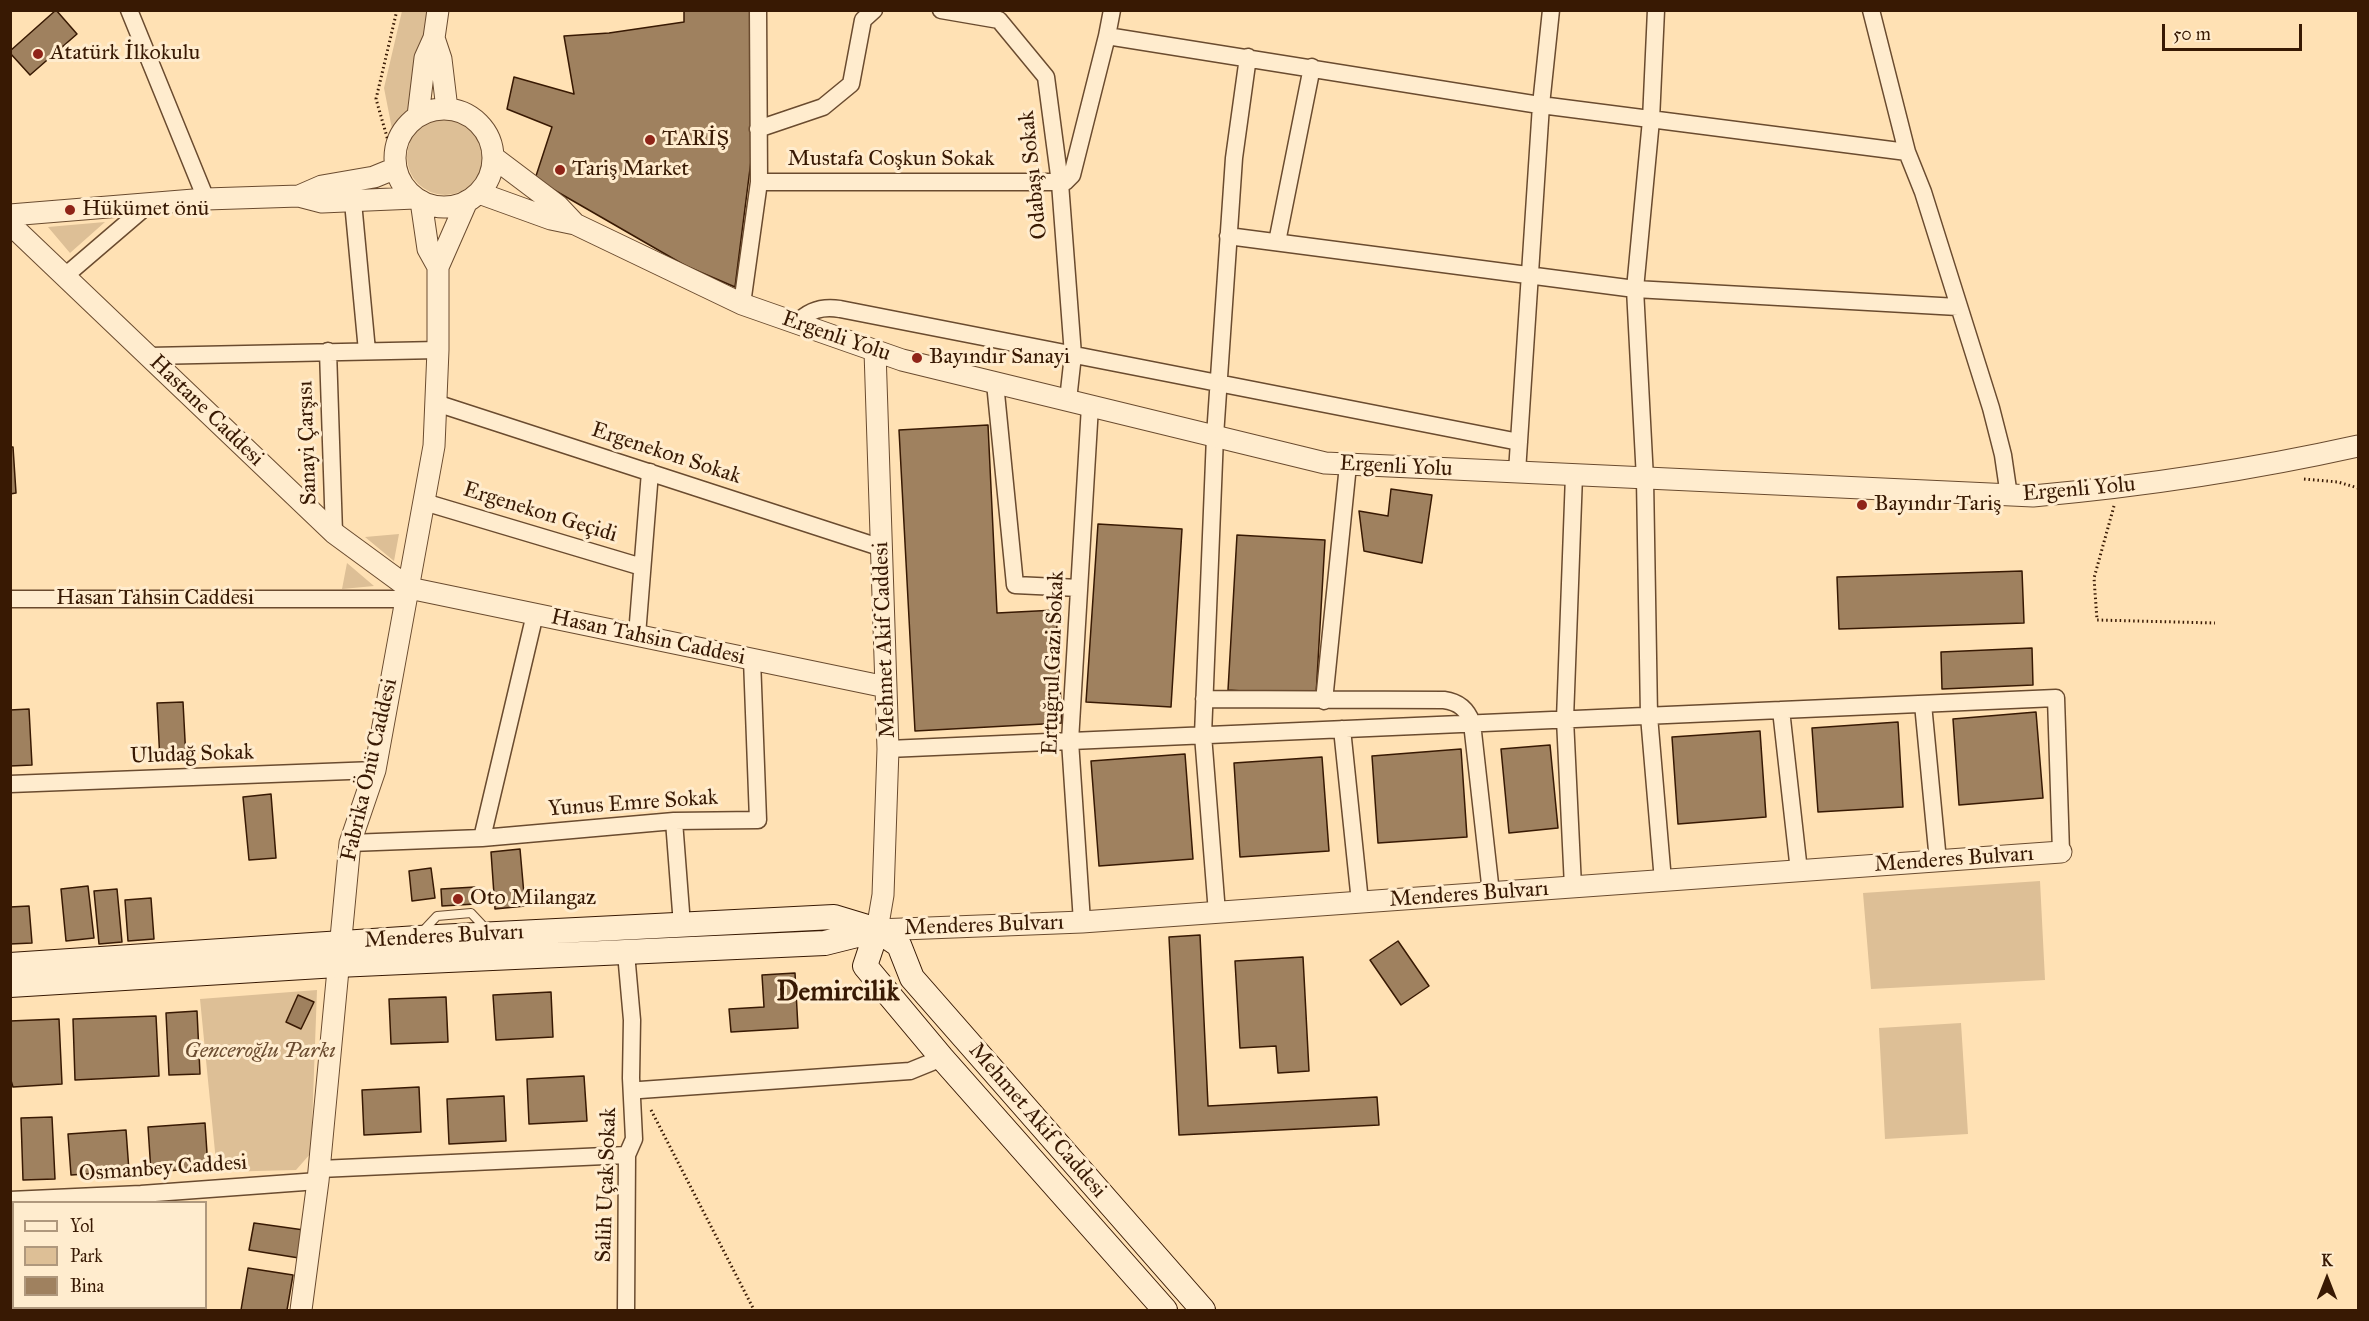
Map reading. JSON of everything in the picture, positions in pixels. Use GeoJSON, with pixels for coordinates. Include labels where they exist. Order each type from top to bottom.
{"type":"FeatureCollection","features":[{"type":"Feature","properties":{"kind":"main road","name":"Menderes Bulvarı"},"geometry":{"type":"LineString","coordinates":[[10,985],[339,954],[418,938],[834,917],[877,930]]}},
{"type":"Feature","properties":{"kind":"main road","name":"Menderes Bulvarı"},"geometry":{"type":"LineString","coordinates":[[10,965],[339,954],[626,953],[825,943],[877,930]]}},
{"type":"Feature","properties":{"kind":"main road","name":"Mehmet Akif Caddesi"},"geometry":{"type":"LineString","coordinates":[[1165,1311],[942,1058],[865,966],[877,930],[899,945],[912,978],[1203,1311]]}},
{"type":"Feature","properties":{"kind":"street"},"geometry":{"type":"LineString","coordinates":[[129,10],[206,199]]}},
{"type":"Feature","properties":{"kind":"street"},"geometry":{"type":"LineString","coordinates":[[418,116],[425,58],[434,38],[438,10]]}},
{"type":"Feature","properties":{"kind":"street"},"geometry":{"type":"LineString","coordinates":[[742,304],[759,182],[758,10]]}},
{"type":"Feature","properties":{"kind":"street"},"geometry":{"type":"LineString","coordinates":[[758,129],[823,107],[851,84],[863,21],[874,10]]}},
{"type":"Feature","properties":{"kind":"street","name":"Odabaşı Sokak"},"geometry":{"type":"LineString","coordinates":[[941,10],[999,20],[1046,77],[1060,183],[1073,355],[1068,400]]}},
{"type":"Feature","properties":{"kind":"street"},"geometry":{"type":"LineString","coordinates":[[1060,183],[1072,176],[1112,10]]}},
{"type":"Feature","properties":{"kind":"street"},"geometry":{"type":"LineString","coordinates":[[1517,472],[1541,105],[1551,10]]}},
{"type":"Feature","properties":{"kind":"street"},"geometry":{"type":"LineString","coordinates":[[1656,10],[1651,120],[1635,289],[1645,478],[1649,716],[1663,881]]}},
{"type":"Feature","properties":{"kind":"street"},"geometry":{"type":"LineString","coordinates":[[1871,10],[1907,152],[1923,192],[1991,408],[2004,455],[2009,496]]}},
{"type":"Feature","properties":{"kind":"street"},"geometry":{"type":"LineString","coordinates":[[1107,36],[1541,105],[1907,152]]}},
{"type":"Feature","properties":{"kind":"street"},"geometry":{"type":"LineString","coordinates":[[434,38],[441,59],[447,109]]}},
{"type":"Feature","properties":{"kind":"street"},"geometry":{"type":"LineString","coordinates":[[1217,913],[1203,735],[1204,699],[1215,436],[1228,236],[1234,158],[1248,57]]}},
{"type":"Feature","properties":{"kind":"street"},"geometry":{"type":"LineString","coordinates":[[1277,242],[1312,67]]}},
{"type":"Feature","properties":{"kind":"street"},"geometry":{"type":"LineString","coordinates":[[10,215],[206,199],[299,196],[322,202],[418,200],[438,206],[452,206],[472,197],[492,170],[493,157],[490,141],[482,127],[471,116],[447,109],[432,110],[418,116],[402,132],[396,147],[395,165],[399,178],[418,200]]}},
{"type":"Feature","properties":{"kind":"street","name":"Ergenli Yolu"},"geometry":{"type":"LineString","coordinates":[[493,157],[558,206],[575,224],[742,304],[902,360],[1325,463],[2009,496],[2118,489],[2267,466],[2358,446]]}},
{"type":"Feature","properties":{"kind":"street"},"geometry":{"type":"LineString","coordinates":[[299,196],[322,186],[374,177],[395,165]]}},
{"type":"Feature","properties":{"kind":"street","name":"Mustafa Coşkun Sokak"},"geometry":{"type":"LineString","coordinates":[[759,182],[1060,183]]}},
{"type":"Feature","properties":{"kind":"street"},"geometry":{"type":"LineString","coordinates":[[472,197],[575,224]]}},
{"type":"Feature","properties":{"kind":"street","name":"Fabrika Önü Caddesi"},"geometry":{"type":"LineString","coordinates":[[301,1311],[319,1175],[350,843],[375,770],[434,446],[438,350],[438,267],[472,197]]}},
{"type":"Feature","properties":{"kind":"street","name":"Fabrika Önü Caddesi"},"geometry":{"type":"LineString","coordinates":[[418,200],[428,249],[438,267]]}},
{"type":"Feature","properties":{"kind":"street"},"geometry":{"type":"LineString","coordinates":[[353,202],[367,351]]}},
{"type":"Feature","properties":{"kind":"street"},"geometry":{"type":"LineString","coordinates":[[65,276],[150,204]]}},
{"type":"Feature","properties":{"kind":"street","name":"Hastane Caddesi"},"geometry":{"type":"LineString","coordinates":[[10,224],[334,533],[408,594]]}},
{"type":"Feature","properties":{"kind":"street"},"geometry":{"type":"LineString","coordinates":[[1228,236],[1635,289],[1958,307]]}},
{"type":"Feature","properties":{"kind":"street"},"geometry":{"type":"LineString","coordinates":[[796,323],[811,312],[830,307],[1519,442]]}},
{"type":"Feature","properties":{"kind":"street","name":"Sanayi Çarşısı"},"geometry":{"type":"LineString","coordinates":[[148,356],[438,350]]}},
{"type":"Feature","properties":{"kind":"street","name":"Sanayi Çarşısı"},"geometry":{"type":"LineString","coordinates":[[328,351],[334,533]]}},
{"type":"Feature","properties":{"kind":"street","name":"Mehmet Akif Caddesi"},"geometry":{"type":"LineString","coordinates":[[875,351],[888,749],[883,895],[877,930]]}},
{"type":"Feature","properties":{"kind":"street"},"geometry":{"type":"LineString","coordinates":[[994,383],[1015,585],[1079,588]]}},
{"type":"Feature","properties":{"kind":"street","name":"Ergenekon Sokak"},"geometry":{"type":"LineString","coordinates":[[436,403],[882,548]]}},
{"type":"Feature","properties":{"kind":"street","name":"Ertuğrul Gazi Sokak"},"geometry":{"type":"LineString","coordinates":[[1082,922],[1070,741],[1090,406]]}},
{"type":"Feature","properties":{"kind":"street"},"geometry":{"type":"LineString","coordinates":[[1324,701],[1348,465]]}},
{"type":"Feature","properties":{"kind":"street","name":"Ergenekon Geçidi"},"geometry":{"type":"LineString","coordinates":[[637,635],[650,472]]}},
{"type":"Feature","properties":{"kind":"street"},"geometry":{"type":"LineString","coordinates":[[1573,887],[1565,719],[1574,475]]}},
{"type":"Feature","properties":{"kind":"street","name":"Ergenekon Geçidi"},"geometry":{"type":"LineString","coordinates":[[424,502],[642,567]]}},
{"type":"Feature","properties":{"kind":"street","name":"Hasan Tahsin Caddesi"},"geometry":{"type":"LineString","coordinates":[[10,599],[408,594],[535,614],[886,687]]}},
{"type":"Feature","properties":{"kind":"street"},"geometry":{"type":"LineString","coordinates":[[482,838],[535,614]]}},
{"type":"Feature","properties":{"kind":"street","name":"Yunus Emre Sokak"},"geometry":{"type":"LineString","coordinates":[[350,843],[482,838],[674,821],[758,820],[752,659]]}},
{"type":"Feature","properties":{"kind":"street"},"geometry":{"type":"LineString","coordinates":[[888,749],[2056,698],[2061,852]]}},
{"type":"Feature","properties":{"kind":"street"},"geometry":{"type":"LineString","coordinates":[[1204,699],[1451,701],[1463,708],[1472,723],[1491,893]]}},
{"type":"Feature","properties":{"kind":"street"},"geometry":{"type":"LineString","coordinates":[[1923,704],[1938,861]]}},
{"type":"Feature","properties":{"kind":"street"},"geometry":{"type":"LineString","coordinates":[[1781,710],[1799,871]]}},
{"type":"Feature","properties":{"kind":"street"},"geometry":{"type":"LineString","coordinates":[[1342,729],[1360,903]]}},
{"type":"Feature","properties":{"kind":"street","name":"Uludağ Sokak"},"geometry":{"type":"LineString","coordinates":[[10,784],[375,770]]}},
{"type":"Feature","properties":{"kind":"street"},"geometry":{"type":"LineString","coordinates":[[674,821],[682,925]]}},
{"type":"Feature","properties":{"kind":"street","name":"Menderes Bulvarı"},"geometry":{"type":"LineString","coordinates":[[877,930],[1082,922],[2061,852]]}},
{"type":"Feature","properties":{"kind":"street","name":"Salih Uçak Sokak"},"geometry":{"type":"LineString","coordinates":[[626,953],[632,1020],[631,1078],[634,1138],[627,1155],[626,1311]]}},
{"type":"Feature","properties":{"kind":"street"},"geometry":{"type":"LineString","coordinates":[[640,1090],[910,1071],[942,1058]]}},
{"type":"Feature","properties":{"kind":"street","name":"Osmanbey Caddesi"},"geometry":{"type":"LineString","coordinates":[[10,1200],[141,1198],[319,1175],[627,1155]]}},
{"type":"Feature","properties":{"kind":"path"},"geometry":{"type":"LineString","coordinates":[[395,165],[376,99],[397,10]]}},
{"type":"Feature","properties":{"kind":"path"},"geometry":{"type":"LineString","coordinates":[[2297,478],[2338,482],[2358,488]]}},
{"type":"Feature","properties":{"kind":"path"},"geometry":{"type":"LineString","coordinates":[[2118,489],[2094,578],[2097,620],[2215,623]]}},
{"type":"Feature","properties":{"kind":"path"},"geometry":{"type":"LineString","coordinates":[[640,1090],[754,1311]]}},
{"type":"Feature","properties":{"kind":"green space"},"geometry":{"type":"Polygon","coordinates":[[[402,11],[429,11],[418,93],[393,134],[384,88],[402,11]]]}},
{"type":"Feature","properties":{"kind":"green space"},"geometry":{"type":"Polygon","coordinates":[[[445,119],[459,122],[472,130],[480,143],[483,157],[480,171],[472,184],[459,192],[445,195],[431,192],[418,184],[410,171],[407,157],[410,143],[418,130],[431,122],[445,119]]]}},
{"type":"Feature","properties":{"kind":"green space"},"geometry":{"type":"Polygon","coordinates":[[[105,222],[70,253],[48,227],[105,222]]]}},
{"type":"Feature","properties":{"kind":"green space"},"geometry":{"type":"Polygon","coordinates":[[[399,534],[394,561],[365,537],[399,534]]]}},
{"type":"Feature","properties":{"kind":"green space"},"geometry":{"type":"Polygon","coordinates":[[[347,563],[374,586],[342,589],[347,563]]]}},
{"type":"Feature","properties":{"kind":"green space"},"geometry":{"type":"Polygon","coordinates":[[[2040,881],[2045,980],[1871,989],[1863,893],[2040,881]]]}},
{"type":"Feature","properties":{"kind":"green space","name":"Genceroğlu Parkı"},"geometry":{"type":"Polygon","coordinates":[[[317,990],[311,1153],[296,1170],[217,1172],[200,999],[317,990]]]}},
{"type":"Feature","properties":{"kind":"green space"},"geometry":{"type":"Polygon","coordinates":[[[1961,1023],[1968,1134],[1885,1139],[1879,1028],[1961,1023]]]}},
{"type":"Feature","properties":{"kind":"green space"},"geometry":{"type":"Polygon","coordinates":[[[10,1220],[12,1220],[12,1309],[76,1309],[11,1310],[10,1220]]]}},
{"type":"Feature","properties":{"kind":"building"},"geometry":{"type":"Polygon","coordinates":[[[56,10],[77,34],[30,75],[10,51],[56,10]]]}},
{"type":"Feature","properties":{"kind":"building","name":"TARİŞ"},"geometry":{"type":"Polygon","coordinates":[[[752,10],[752,153],[735,287],[686,266],[535,179],[552,127],[507,109],[514,77],[574,94],[564,36],[609,33],[684,22],[684,11],[752,10]]]}},
{"type":"Feature","properties":{"kind":"building"},"geometry":{"type":"Polygon","coordinates":[[[988,425],[997,613],[1056,610],[1062,723],[915,731],[899,430],[988,425]]]}},
{"type":"Feature","properties":{"kind":"building"},"geometry":{"type":"Polygon","coordinates":[[[10,447],[13,447],[16,493],[10,494],[10,447]]]}},
{"type":"Feature","properties":{"kind":"building"},"geometry":{"type":"Polygon","coordinates":[[[1391,489],[1432,495],[1422,563],[1364,551],[1359,511],[1388,516],[1391,489]]]}},
{"type":"Feature","properties":{"kind":"building"},"geometry":{"type":"Polygon","coordinates":[[[1098,524],[1182,529],[1171,707],[1086,702],[1098,524]]]}},
{"type":"Feature","properties":{"kind":"building"},"geometry":{"type":"Polygon","coordinates":[[[1237,535],[1325,540],[1316,696],[1228,690],[1237,535]]]}},
{"type":"Feature","properties":{"kind":"building"},"geometry":{"type":"Polygon","coordinates":[[[2022,571],[2024,623],[1839,629],[1837,577],[2022,571]]]}},
{"type":"Feature","properties":{"kind":"building"},"geometry":{"type":"Polygon","coordinates":[[[2032,648],[2033,685],[1942,689],[1941,652],[2032,648]]]}},
{"type":"Feature","properties":{"kind":"building"},"geometry":{"type":"Polygon","coordinates":[[[183,702],[186,759],[160,761],[157,703],[183,702]]]}},
{"type":"Feature","properties":{"kind":"building"},"geometry":{"type":"Polygon","coordinates":[[[29,709],[32,765],[10,766],[10,710],[29,709]]]}},
{"type":"Feature","properties":{"kind":"building"},"geometry":{"type":"Polygon","coordinates":[[[2036,712],[2043,798],[1959,805],[1953,719],[2036,712]]]}},
{"type":"Feature","properties":{"kind":"building"},"geometry":{"type":"Polygon","coordinates":[[[1898,722],[1903,807],[1818,812],[1812,728],[1898,722]]]}},
{"type":"Feature","properties":{"kind":"building"},"geometry":{"type":"Polygon","coordinates":[[[1760,731],[1766,817],[1678,824],[1672,737],[1760,731]]]}},
{"type":"Feature","properties":{"kind":"building"},"geometry":{"type":"Polygon","coordinates":[[[1550,745],[1558,828],[1509,833],[1501,749],[1550,745]]]}},
{"type":"Feature","properties":{"kind":"building"},"geometry":{"type":"Polygon","coordinates":[[[1461,749],[1467,837],[1378,843],[1372,756],[1461,749]]]}},
{"type":"Feature","properties":{"kind":"building"},"geometry":{"type":"Polygon","coordinates":[[[1185,754],[1193,859],[1099,866],[1091,761],[1185,754]]]}},
{"type":"Feature","properties":{"kind":"building"},"geometry":{"type":"Polygon","coordinates":[[[1322,757],[1329,851],[1240,857],[1234,763],[1322,757]]]}},
{"type":"Feature","properties":{"kind":"building"},"geometry":{"type":"Polygon","coordinates":[[[271,794],[276,858],[249,860],[243,797],[271,794]]]}},
{"type":"Feature","properties":{"kind":"building"},"geometry":{"type":"Polygon","coordinates":[[[520,849],[525,906],[495,909],[491,852],[520,849]]]}},
{"type":"Feature","properties":{"kind":"building"},"geometry":{"type":"Polygon","coordinates":[[[431,868],[435,898],[412,901],[409,871],[431,868]]]}},
{"type":"Feature","properties":{"kind":"building"},"geometry":{"type":"Polygon","coordinates":[[[88,886],[94,938],[66,941],[61,889],[88,886]]]}},
{"type":"Feature","properties":{"kind":"building"},"geometry":{"type":"Polygon","coordinates":[[[475,887],[475,904],[442,906],[441,889],[475,887]]]}},
{"type":"Feature","properties":{"kind":"building"},"geometry":{"type":"Polygon","coordinates":[[[117,889],[122,942],[99,944],[94,891],[117,889]]]}},
{"type":"Feature","properties":{"kind":"building"},"geometry":{"type":"Polygon","coordinates":[[[151,898],[154,939],[128,941],[125,900],[151,898]]]}},
{"type":"Feature","properties":{"kind":"building"},"geometry":{"type":"Polygon","coordinates":[[[29,906],[32,943],[10,944],[10,907],[29,906]]]}},
{"type":"Feature","properties":{"kind":"building"},"geometry":{"type":"Polygon","coordinates":[[[1200,935],[1208,1106],[1377,1097],[1379,1125],[1179,1135],[1169,937],[1200,935]]]}},
{"type":"Feature","properties":{"kind":"building"},"geometry":{"type":"Polygon","coordinates":[[[1398,941],[1429,986],[1401,1005],[1370,960],[1398,941]]]}},
{"type":"Feature","properties":{"kind":"building"},"geometry":{"type":"Polygon","coordinates":[[[1303,957],[1309,1071],[1278,1073],[1276,1046],[1240,1048],[1235,961],[1303,957]]]}},
{"type":"Feature","properties":{"kind":"building"},"geometry":{"type":"Polygon","coordinates":[[[795,973],[798,1028],[731,1032],[729,1009],[764,1007],[762,975],[795,973]]]}},
{"type":"Feature","properties":{"kind":"building"},"geometry":{"type":"Polygon","coordinates":[[[551,992],[553,1037],[496,1040],[493,995],[551,992]]]}},
{"type":"Feature","properties":{"kind":"building"},"geometry":{"type":"Polygon","coordinates":[[[298,995],[314,1002],[301,1029],[286,1022],[298,995]]]}},
{"type":"Feature","properties":{"kind":"building"},"geometry":{"type":"Polygon","coordinates":[[[446,997],[448,1042],[391,1044],[389,999],[446,997]]]}},
{"type":"Feature","properties":{"kind":"building"},"geometry":{"type":"Polygon","coordinates":[[[197,1011],[200,1074],[169,1075],[166,1013],[197,1011]]]}},
{"type":"Feature","properties":{"kind":"building"},"geometry":{"type":"Polygon","coordinates":[[[156,1016],[159,1076],[75,1080],[73,1019],[156,1016]]]}},
{"type":"Feature","properties":{"kind":"building"},"geometry":{"type":"Polygon","coordinates":[[[59,1019],[62,1084],[13,1087],[10,1077],[10,1021],[59,1019]]]}},
{"type":"Feature","properties":{"kind":"building"},"geometry":{"type":"Polygon","coordinates":[[[584,1076],[587,1121],[529,1124],[527,1079],[584,1076]]]}},
{"type":"Feature","properties":{"kind":"building"},"geometry":{"type":"Polygon","coordinates":[[[419,1087],[421,1132],[364,1135],[362,1090],[419,1087]]]}},
{"type":"Feature","properties":{"kind":"building"},"geometry":{"type":"Polygon","coordinates":[[[504,1096],[506,1141],[449,1144],[447,1099],[504,1096]]]}},
{"type":"Feature","properties":{"kind":"building"},"geometry":{"type":"Polygon","coordinates":[[[52,1117],[55,1179],[23,1180],[21,1118],[52,1117]]]}},
{"type":"Feature","properties":{"kind":"building"},"geometry":{"type":"Polygon","coordinates":[[[205,1123],[208,1168],[151,1172],[148,1127],[205,1123]]]}},
{"type":"Feature","properties":{"kind":"building"},"geometry":{"type":"Polygon","coordinates":[[[126,1130],[129,1171],[71,1175],[68,1134],[126,1130]]]}},
{"type":"Feature","properties":{"kind":"building"},"geometry":{"type":"Polygon","coordinates":[[[254,1223],[304,1230],[299,1258],[249,1250],[254,1223]]]}},
{"type":"Feature","properties":{"kind":"building"},"geometry":{"type":"Polygon","coordinates":[[[248,1268],[293,1275],[287,1310],[241,1310],[248,1268]]]}},
{"type":"Feature","properties":{"kind":"place","name":"Atatürk İlkokulu"},"geometry":{"type":"Point","coordinates":[38,54]}},
{"type":"Feature","properties":{"kind":"place","name":"TARİŞ"},"geometry":{"type":"Point","coordinates":[650,140]}},
{"type":"Feature","properties":{"kind":"place","name":"Tariş Market"},"geometry":{"type":"Point","coordinates":[560,170]}},
{"type":"Feature","properties":{"kind":"place","name":"Hükümet önü"},"geometry":{"type":"Point","coordinates":[70,210]}},
{"type":"Feature","properties":{"kind":"place","name":"Bayındır Sanayi"},"geometry":{"type":"Point","coordinates":[917,358]}},
{"type":"Feature","properties":{"kind":"place","name":"Bayındır Tariş"},"geometry":{"type":"Point","coordinates":[1862,505]}},
{"type":"Feature","properties":{"kind":"place","name":"Oto Milangaz"},"geometry":{"type":"Point","coordinates":[458,899]}},
{"type":"Feature","properties":{"kind":"district","name":"Demircilik"},"geometry":{"type":"Point","coordinates":[838,993]}}]}
